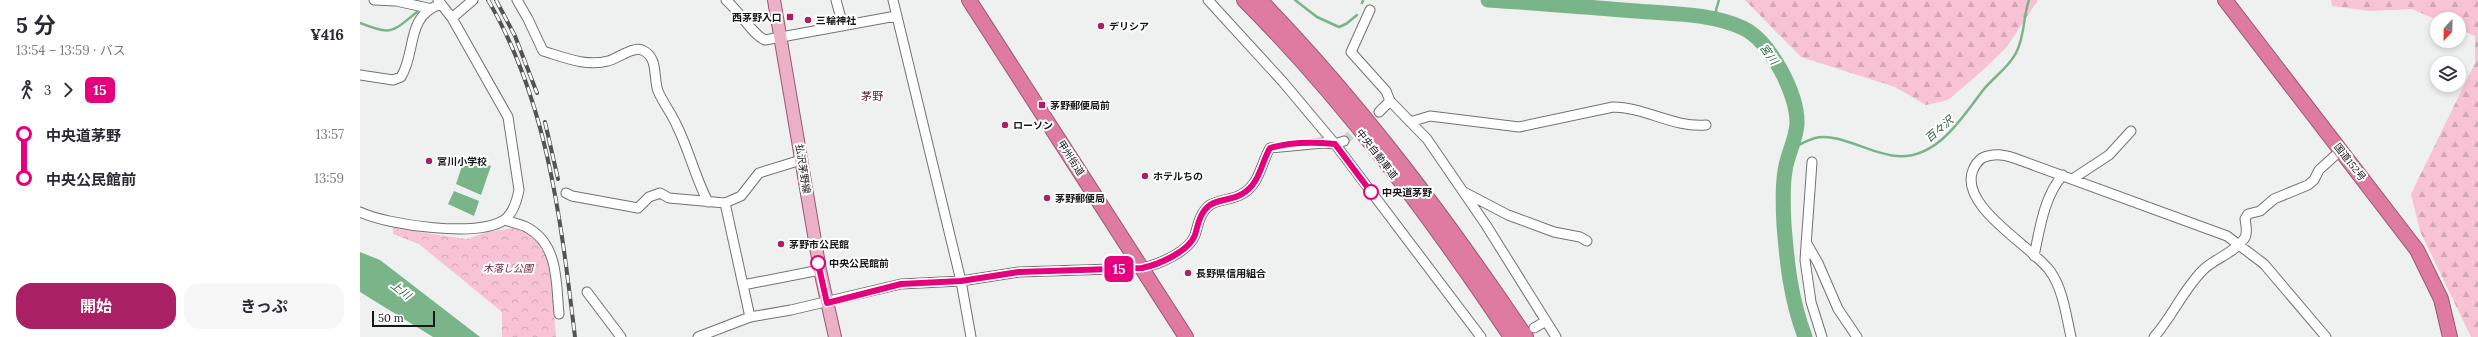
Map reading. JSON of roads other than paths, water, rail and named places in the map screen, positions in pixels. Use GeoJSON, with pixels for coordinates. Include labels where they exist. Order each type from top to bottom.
{"type":"FeatureCollection","features":[{"type":"Feature","properties":{"kind":"highway","name":"甲州街道"},"geometry":{"type":"LineString","coordinates":[[969,0],[1186,337]]}},
{"type":"Feature","properties":{"kind":"highway","name":"中央自動車道"},"geometry":{"type":"LineString","coordinates":[[1244,0],[1314,76],[1363,135],[1441,235],[1511,337]]}},
{"type":"Feature","properties":{"kind":"highway","name":"中央自動車道"},"geometry":{"type":"LineString","coordinates":[[1260,0],[1322,68],[1409,173],[1530,333]]}},
{"type":"Feature","properties":{"kind":"highway","name":"国道152号"},"geometry":{"type":"LineString","coordinates":[[2225,0],[2417,250],[2441,299],[2449,337]]}},
{"type":"Feature","properties":{"kind":"main road","name":"払沢茅野線"},"geometry":{"type":"LineString","coordinates":[[774,0],[820,270],[835,337]]}},
{"type":"Feature","properties":{"kind":"street"},"geometry":{"type":"LineString","coordinates":[[374,0],[396,1],[428,8]]}},
{"type":"Feature","properties":{"kind":"street"},"geometry":{"type":"LineString","coordinates":[[452,18],[473,0]]}},
{"type":"Feature","properties":{"kind":"street"},"geometry":{"type":"LineString","coordinates":[[517,0],[528,18],[543,51],[572,60],[591,63],[608,61],[637,50],[645,52],[655,65],[658,90],[678,126],[697,180],[708,202]]}},
{"type":"Feature","properties":{"kind":"street"},"geometry":{"type":"LineString","coordinates":[[726,0],[747,21],[759,37],[765,40],[896,16]]}},
{"type":"Feature","properties":{"kind":"street"},"geometry":{"type":"LineString","coordinates":[[836,0],[843,26]]}},
{"type":"Feature","properties":{"kind":"street"},"geometry":{"type":"LineString","coordinates":[[893,0],[961,281],[971,337]]}},
{"type":"Feature","properties":{"kind":"street"},"geometry":{"type":"LineString","coordinates":[[1208,0],[1340,143],[1480,337]]}},
{"type":"Feature","properties":{"kind":"street"},"geometry":{"type":"LineString","coordinates":[[360,75],[393,80],[401,77],[406,69],[416,28],[428,8],[439,2],[452,18],[508,117],[519,190],[514,207],[505,220],[493,226],[464,230],[386,220],[360,212]]}},
{"type":"Feature","properties":{"kind":"street"},"geometry":{"type":"LineString","coordinates":[[1370,10],[1351,52],[1386,91],[1390,101],[1427,139],[1463,192],[1556,337]]}},
{"type":"Feature","properties":{"kind":"street"},"geometry":{"type":"LineString","coordinates":[[1380,112],[1390,101]]}},
{"type":"Feature","properties":{"kind":"street"},"geometry":{"type":"LineString","coordinates":[[1410,122],[1430,116],[1520,127],[1613,107],[1626,107],[1683,125],[1706,125]]}},
{"type":"Feature","properties":{"kind":"street"},"geometry":{"type":"LineString","coordinates":[[2074,178],[2109,155],[2131,131]]}},
{"type":"Feature","properties":{"kind":"street"},"geometry":{"type":"LineString","coordinates":[[698,337],[750,317],[827,303],[901,284],[961,281],[1019,272],[1142,268],[1158,265],[1192,240],[1198,222],[1210,206],[1243,194],[1261,173],[1266,155],[1270,148],[1322,143],[1340,143]]}},
{"type":"Feature","properties":{"kind":"street"},"geometry":{"type":"LineString","coordinates":[[2154,337],[2167,322],[2203,270],[2234,250],[2247,235],[2245,219],[2248,214],[2260,211],[2274,199],[2308,185],[2314,180],[2319,170],[2341,150]]}},
{"type":"Feature","properties":{"kind":"street"},"geometry":{"type":"LineString","coordinates":[[2071,337],[2059,285],[2050,270],[1998,223],[1978,201],[1972,188],[1972,172],[1980,160],[1994,154],[2004,154],[2210,228],[2240,244],[2264,264],[2326,337]]}},
{"type":"Feature","properties":{"kind":"street"},"geometry":{"type":"LineString","coordinates":[[566,193],[572,196],[638,208],[649,196],[660,194],[669,198],[725,203],[741,196],[759,173],[801,160]]}},
{"type":"Feature","properties":{"kind":"street"},"geometry":{"type":"LineString","coordinates":[[1812,162],[1805,260],[1811,302],[1822,337]]}},
{"type":"Feature","properties":{"kind":"street"},"geometry":{"type":"LineString","coordinates":[[2034,256],[2051,192],[2054,185],[2063,175]]}},
{"type":"Feature","properties":{"kind":"street"},"geometry":{"type":"LineString","coordinates":[[1463,192],[1508,215],[1554,232],[1580,237],[1587,241]]}},
{"type":"Feature","properties":{"kind":"street"},"geometry":{"type":"LineString","coordinates":[[725,203],[750,317]]}},
{"type":"Feature","properties":{"kind":"street"},"geometry":{"type":"LineString","coordinates":[[505,220],[536,233],[550,251],[555,265],[558,314]]}},
{"type":"Feature","properties":{"kind":"street"},"geometry":{"type":"LineString","coordinates":[[1806,242],[1818,263],[1838,309],[1857,337]]}},
{"type":"Feature","properties":{"kind":"street"},"geometry":{"type":"LineString","coordinates":[[743,285],[782,279],[820,270]]}},
{"type":"Feature","properties":{"kind":"street"},"geometry":{"type":"LineString","coordinates":[[587,292],[621,337]]}},
{"type":"Feature","properties":{"kind":"street"},"geometry":{"type":"LineString","coordinates":[[1530,333],[1546,321]]}},
{"type":"Feature","properties":{"kind":"water"},"geometry":{"type":"Polygon","coordinates":[[[465,157],[491,166],[481,195],[456,184],[465,157]]]}},
{"type":"Feature","properties":{"kind":"water"},"geometry":{"type":"Polygon","coordinates":[[[454,191],[479,201],[474,216],[448,204],[454,191]]]}},
{"type":"Feature","properties":{"kind":"water","name":"上川"},"geometry":{"type":"Polygon","coordinates":[[[360,252],[380,260],[480,337],[433,337],[360,292],[360,252]]]}},
{"type":"Feature","properties":{"kind":"waterway"},"geometry":{"type":"LineString","coordinates":[[1295,0],[1317,17],[1339,27],[1346,24],[1357,15]]}},
{"type":"Feature","properties":{"kind":"waterway","name":"宮川"},"geometry":{"type":"LineString","coordinates":[[1488,0],[1677,14],[1717,19],[1743,28],[1763,44],[1772,56],[1787,84],[1793,98],[1796,112],[1796,130],[1786,165],[1784,178],[1783,212],[1790,282],[1796,309],[1805,337]]}},
{"type":"Feature","properties":{"kind":"waterway"},"geometry":{"type":"LineString","coordinates":[[1718,19],[1716,10],[1719,0]]}},
{"type":"Feature","properties":{"kind":"waterway","name":"百々沢"},"geometry":{"type":"LineString","coordinates":[[1790,150],[1812,139],[1824,137],[1834,138],[1887,155],[1897,156],[1912,155],[1925,151],[1937,144],[1958,123],[1984,89],[2013,58],[2021,40],[2029,0]]}},
{"type":"Feature","properties":{"kind":"waterway"},"geometry":{"type":"LineString","coordinates":[[360,23],[386,31],[396,28],[417,12]]}},
{"type":"Feature","properties":{"kind":"tunnel"},"geometry":{"type":"LineString","coordinates":[[1344,141],[1379,112]]}},
{"type":"Feature","properties":{"kind":"railway"},"geometry":{"type":"LineString","coordinates":[[488,0],[508,39],[525,80],[538,121],[549,164],[557,207],[575,337]]}},
{"type":"Feature","properties":{"kind":"railway"},"geometry":{"type":"LineString","coordinates":[[496,0],[515,36],[537,93]]}},
{"type":"Feature","properties":{"kind":"railway"},"geometry":{"type":"LineString","coordinates":[[545,122],[558,179]]}},
{"type":"Feature","properties":{"kind":"place","name":"西茅野入口"},"geometry":{"type":"Point","coordinates":[790,17]}},
{"type":"Feature","properties":{"kind":"place","name":"三輪神社"},"geometry":{"type":"Point","coordinates":[808,20]}},
{"type":"Feature","properties":{"kind":"place","name":"デリシア"},"geometry":{"type":"Point","coordinates":[1101,26]}},
{"type":"Feature","properties":{"kind":"place","name":"茅野郵便局前"},"geometry":{"type":"Point","coordinates":[1042,105]}},
{"type":"Feature","properties":{"kind":"place","name":"ローソン"},"geometry":{"type":"Point","coordinates":[1005,125]}},
{"type":"Feature","properties":{"kind":"place","name":"宮川小学校"},"geometry":{"type":"Point","coordinates":[429,161]}},
{"type":"Feature","properties":{"kind":"place","name":"ホテルちの"},"geometry":{"type":"Point","coordinates":[1145,176]}},
{"type":"Feature","properties":{"kind":"place","name":"中央道茅野"},"geometry":{"type":"Point","coordinates":[1371,192]}},
{"type":"Feature","properties":{"kind":"place","name":"茅野郵便局"},"geometry":{"type":"Point","coordinates":[1047,198]}},
{"type":"Feature","properties":{"kind":"place","name":"茅野市公民館"},"geometry":{"type":"Point","coordinates":[781,244]}},
{"type":"Feature","properties":{"kind":"place","name":"中央公民館前"},"geometry":{"type":"Point","coordinates":[818,263]}},
{"type":"Feature","properties":{"kind":"place","name":"長野県信用組合"},"geometry":{"type":"Point","coordinates":[1188,273]}},
{"type":"Feature","properties":{"kind":"district","name":"茅野"},"geometry":{"type":"Point","coordinates":[872,96]}},
{"type":"Feature","properties":{"kind":"park label","name":"木落し公園"},"geometry":{"type":"Point","coordinates":[508,268]}}]}
